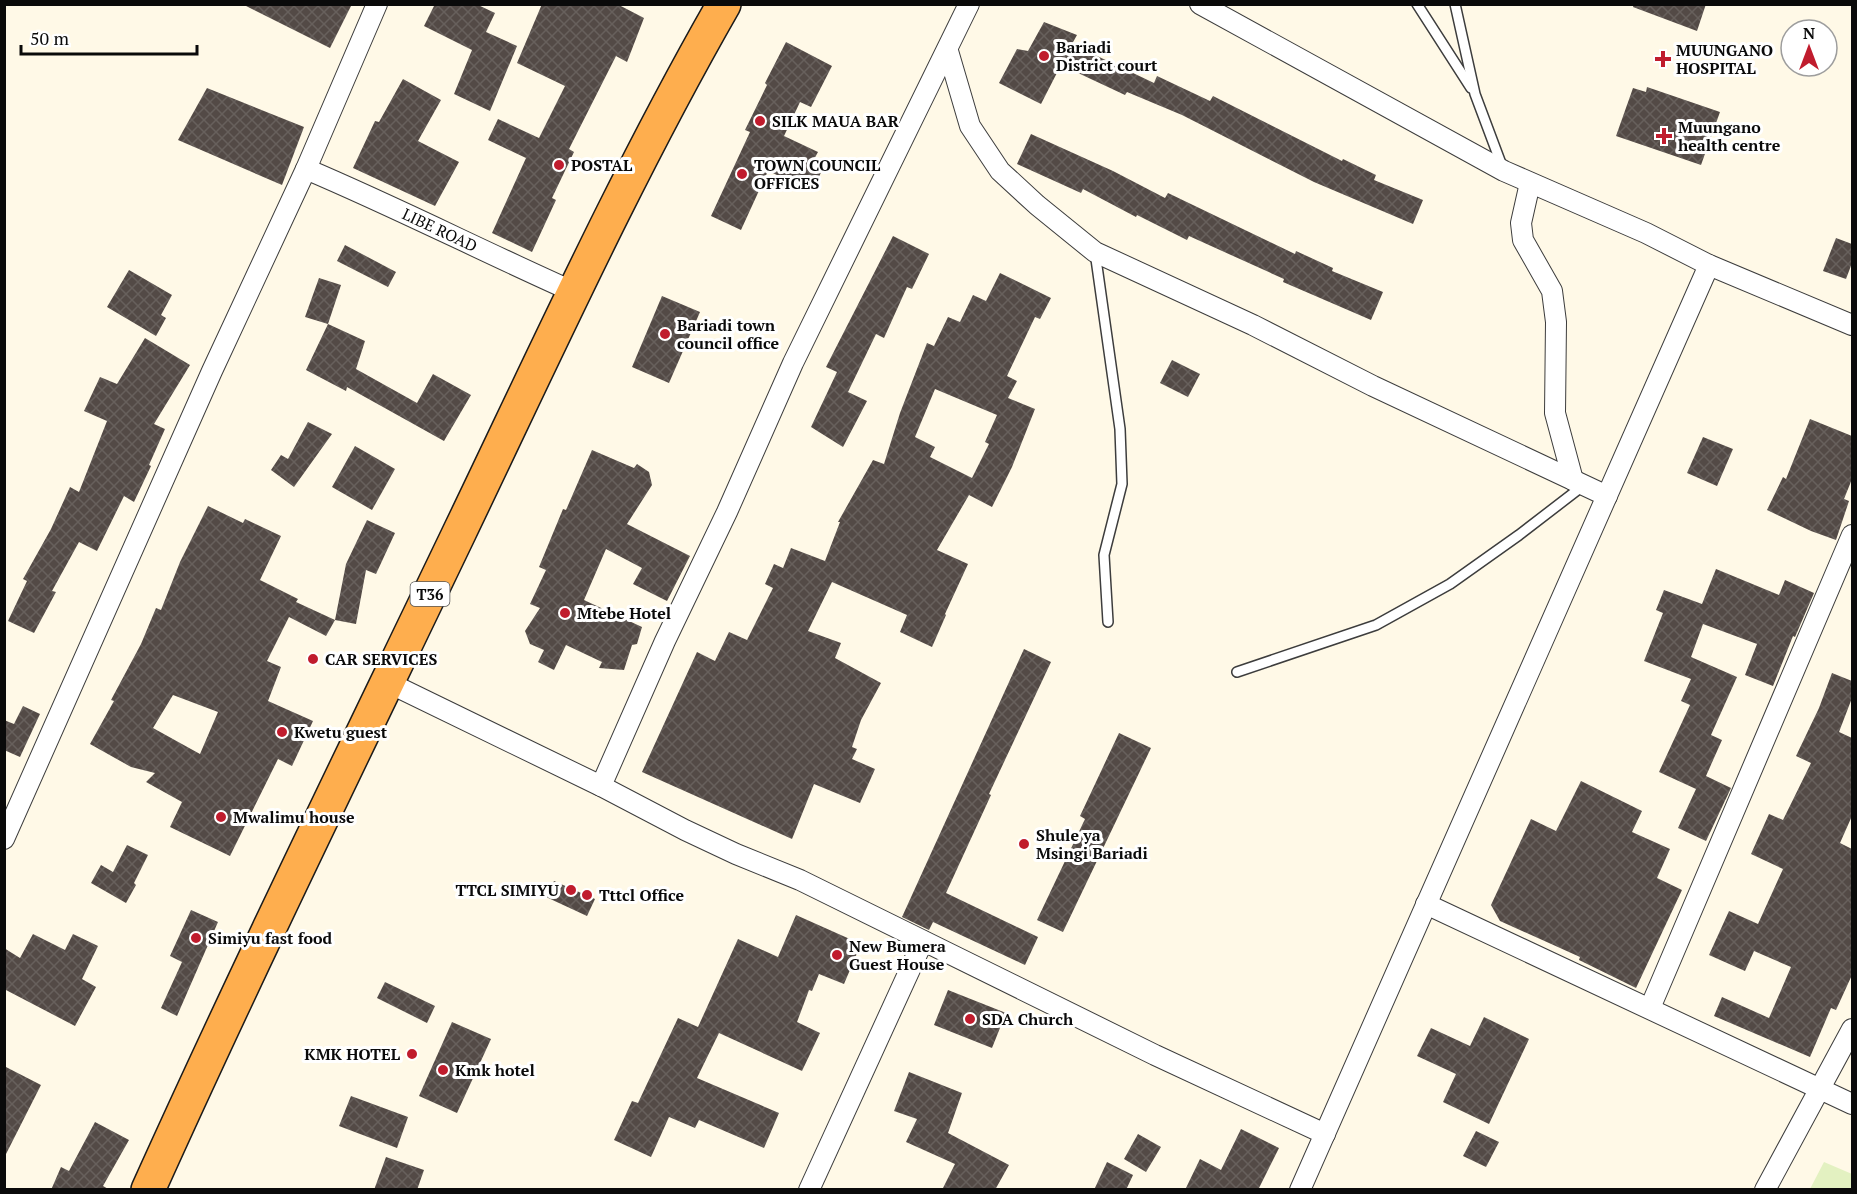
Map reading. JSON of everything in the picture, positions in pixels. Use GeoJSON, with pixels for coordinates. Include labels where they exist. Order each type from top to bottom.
{"type":"FeatureCollection","features":[{"type":"Feature","properties":{"kind":"highway","name":"T36"},"geometry":{"type":"LineString","coordinates":[[148,1190],[237,994],[574,292],[675,90],[724,4]]}},
{"type":"Feature","properties":{"kind":"street"},"geometry":{"type":"LineString","coordinates":[[4,839],[212,371],[306,169],[377,4]]}},
{"type":"Feature","properties":{"kind":"street"},"geometry":{"type":"LineString","coordinates":[[602,786],[660,651],[727,512],[793,363],[948,51],[969,4]]}},
{"type":"Feature","properties":{"kind":"street"},"geometry":{"type":"LineString","coordinates":[[1200,4],[1504,171],[1646,233],[1709,265],[1852,325]]}},
{"type":"Feature","properties":{"kind":"street"},"geometry":{"type":"LineString","coordinates":[[948,51],[970,126],[1000,171],[1037,205],[1095,252],[1253,325],[1373,386],[1607,496]]}},
{"type":"Feature","properties":{"kind":"street","name":"LIBE ROAD"},"geometry":{"type":"LineString","coordinates":[[306,169],[375,198],[502,260],[574,292]]}},
{"type":"Feature","properties":{"kind":"street"},"geometry":{"type":"LineString","coordinates":[[1530,183],[1521,223],[1523,240],[1552,291],[1556,322],[1556,413],[1578,482]]}},
{"type":"Feature","properties":{"kind":"street"},"geometry":{"type":"LineString","coordinates":[[1300,1190],[1709,265]]}},
{"type":"Feature","properties":{"kind":"street"},"geometry":{"type":"LineString","coordinates":[[1650,1008],[1852,535]]}},
{"type":"Feature","properties":{"kind":"street"},"geometry":{"type":"LineString","coordinates":[[387,682],[602,786],[685,830],[800,880],[1155,1055],[1325,1134]]}},
{"type":"Feature","properties":{"kind":"street"},"geometry":{"type":"LineString","coordinates":[[1426,904],[1852,1104]]}},
{"type":"Feature","properties":{"kind":"street"},"geometry":{"type":"LineString","coordinates":[[809,1190],[923,940]]}},
{"type":"Feature","properties":{"kind":"street"},"geometry":{"type":"LineString","coordinates":[[1765,1190],[1852,1029]]}},
{"type":"Feature","properties":{"kind":"lane"},"geometry":{"type":"LineString","coordinates":[[1417,4],[1475,94]]}},
{"type":"Feature","properties":{"kind":"lane"},"geometry":{"type":"LineString","coordinates":[[1455,4],[1475,94],[1504,171]]}},
{"type":"Feature","properties":{"kind":"lane"},"geometry":{"type":"LineString","coordinates":[[1095,252],[1120,429],[1122,484],[1104,555],[1108,622]]}},
{"type":"Feature","properties":{"kind":"lane"},"geometry":{"type":"LineString","coordinates":[[1237,672],[1376,625],[1450,584],[1519,535],[1578,482]]}},
{"type":"Feature","properties":{"kind":"green space"},"geometry":{"type":"Polygon","coordinates":[[[1824,1162],[1852,1174],[1852,1189],[1810,1189],[1824,1162]]]}},
{"type":"Feature","properties":{"kind":"building"},"geometry":{"type":"Polygon","coordinates":[[[242,4],[352,4],[330,48],[242,4]]]}},
{"type":"Feature","properties":{"kind":"building"},"geometry":{"type":"Polygon","coordinates":[[[435,4],[476,4],[495,13],[486,32],[517,46],[490,111],[454,94],[472,50],[424,26],[435,4]]]}},
{"type":"Feature","properties":{"kind":"building"},"geometry":{"type":"Polygon","coordinates":[[[542,4],[617,4],[644,18],[627,62],[616,56],[569,149],[574,152],[552,198],[556,200],[532,252],[492,233],[526,158],[488,140],[498,119],[539,138],[565,86],[517,63],[542,4]]]}},
{"type":"Feature","properties":{"kind":"building"},"geometry":{"type":"Polygon","coordinates":[[[1634,4],[1706,4],[1697,31],[1633,7],[1634,4]]]}},
{"type":"Feature","properties":{"kind":"building"},"geometry":{"type":"Polygon","coordinates":[[[1044,22],[1077,35],[1072,44],[1154,83],[1157,76],[1210,101],[1213,96],[1342,161],[1343,159],[1376,175],[1374,180],[1423,200],[1413,224],[1314,182],[1182,115],[1127,92],[1125,95],[1061,65],[1041,104],[999,83],[1017,49],[1028,51],[1044,22]]]}},
{"type":"Feature","properties":{"kind":"building"},"geometry":{"type":"Polygon","coordinates":[[[786,42],[832,66],[811,107],[800,102],[784,136],[818,152],[811,165],[822,170],[813,191],[768,171],[741,230],[711,216],[750,132],[745,130],[767,85],[765,83],[786,42]]]}},
{"type":"Feature","properties":{"kind":"building"},"geometry":{"type":"Polygon","coordinates":[[[403,79],[441,100],[418,141],[459,162],[435,206],[353,168],[375,121],[379,122],[403,79]]]}},
{"type":"Feature","properties":{"kind":"building","name":"MUUNGANO HOSPITAL"},"geometry":{"type":"Polygon","coordinates":[[[1647,87],[1720,112],[1701,165],[1616,136],[1633,88],[1646,92],[1647,87]]]}},
{"type":"Feature","properties":{"kind":"building"},"geometry":{"type":"Polygon","coordinates":[[[207,88],[304,127],[282,185],[178,140],[207,88]]]}},
{"type":"Feature","properties":{"kind":"building"},"geometry":{"type":"Polygon","coordinates":[[[1031,134],[1113,171],[1165,198],[1168,193],[1295,254],[1296,251],[1333,268],[1332,271],[1383,292],[1371,320],[1283,282],[1284,279],[1189,236],[1187,240],[1137,215],[1136,217],[1083,189],[1081,193],[1017,164],[1031,134]]]}},
{"type":"Feature","properties":{"kind":"building"},"geometry":{"type":"Polygon","coordinates":[[[893,236],[929,254],[912,289],[907,287],[884,338],[876,334],[848,392],[867,401],[843,447],[811,427],[837,372],[826,367],[893,236]]]}},
{"type":"Feature","properties":{"kind":"building"},"geometry":{"type":"Polygon","coordinates":[[[1836,238],[1852,244],[1852,263],[1846,279],[1823,271],[1836,238]]]}},
{"type":"Feature","properties":{"kind":"building"},"geometry":{"type":"Polygon","coordinates":[[[345,245],[396,272],[388,287],[337,261],[345,245]]]}},
{"type":"Feature","properties":{"kind":"building"},"geometry":{"type":"Polygon","coordinates":[[[129,270],[172,295],[161,315],[166,318],[156,336],[107,307],[129,270]]]}},
{"type":"Feature","properties":{"kind":"building"},"geometry":{"type":"Polygon","coordinates":[[[1000,273],[1051,298],[1040,319],[1035,317],[1007,376],[1017,381],[1008,398],[1035,409],[1012,467],[992,507],[969,495],[937,550],[968,564],[932,647],[900,632],[907,615],[832,582],[808,631],[841,643],[835,658],[881,683],[861,720],[852,747],[857,749],[852,759],[875,769],[860,803],[814,784],[792,839],[642,772],[697,652],[715,661],[729,632],[747,640],[773,588],[765,584],[774,564],[783,568],[791,548],[825,561],[840,522],[838,522],[873,460],[884,464],[900,413],[927,343],[934,346],[948,317],[960,322],[973,295],[986,301],[1000,273]],[[935,389],[915,437],[935,447],[930,457],[972,478],[989,444],[985,442],[997,415],[935,389]]]}},
{"type":"Feature","properties":{"kind":"building"},"geometry":{"type":"Polygon","coordinates":[[[319,278],[341,285],[328,324],[305,317],[319,278]]]}},
{"type":"Feature","properties":{"kind":"building"},"geometry":{"type":"Polygon","coordinates":[[[662,296],[700,312],[669,383],[632,367],[662,296]]]}},
{"type":"Feature","properties":{"kind":"building"},"geometry":{"type":"Polygon","coordinates":[[[328,324],[365,341],[356,369],[417,403],[433,374],[471,395],[444,441],[347,387],[346,391],[306,370],[328,324]]]}},
{"type":"Feature","properties":{"kind":"building"},"geometry":{"type":"Polygon","coordinates":[[[145,338],[190,365],[154,424],[165,429],[134,502],[124,496],[97,551],[79,542],[52,591],[56,592],[34,633],[8,621],[27,581],[23,579],[51,529],[70,487],[79,492],[107,421],[84,411],[100,377],[117,384],[145,338]]]}},
{"type":"Feature","properties":{"kind":"building"},"geometry":{"type":"Polygon","coordinates":[[[1172,360],[1200,374],[1188,397],[1160,383],[1172,360]]]}},
{"type":"Feature","properties":{"kind":"building"},"geometry":{"type":"Polygon","coordinates":[[[1810,419],[1852,436],[1852,479],[1844,499],[1849,501],[1836,540],[1767,510],[1783,477],[1786,479],[1810,419]]]}},
{"type":"Feature","properties":{"kind":"building"},"geometry":{"type":"Polygon","coordinates":[[[308,422],[332,434],[294,487],[271,470],[281,455],[288,459],[308,422]]]}},
{"type":"Feature","properties":{"kind":"building"},"geometry":{"type":"Polygon","coordinates":[[[1703,437],[1733,449],[1717,486],[1687,473],[1703,437]]]}},
{"type":"Feature","properties":{"kind":"building"},"geometry":{"type":"Polygon","coordinates":[[[355,446],[395,469],[372,510],[332,487],[355,446]]]}},
{"type":"Feature","properties":{"kind":"building"},"geometry":{"type":"Polygon","coordinates":[[[592,450],[634,468],[637,464],[649,472],[652,485],[627,524],[690,556],[667,601],[633,584],[642,568],[606,549],[584,600],[642,627],[637,644],[632,645],[624,670],[599,668],[602,662],[566,645],[554,670],[538,662],[544,650],[530,644],[525,631],[540,608],[530,604],[546,570],[539,567],[563,509],[566,510],[592,450]]]}},
{"type":"Feature","properties":{"kind":"building"},"geometry":{"type":"Polygon","coordinates":[[[208,506],[243,523],[245,519],[281,536],[260,580],[298,599],[296,602],[335,620],[326,636],[289,617],[267,661],[281,667],[268,701],[313,721],[292,766],[278,759],[230,856],[170,827],[182,802],[146,782],[155,773],[131,767],[90,744],[114,701],[111,700],[141,644],[156,608],[161,610],[180,562],[208,506]],[[173,695],[153,728],[200,754],[218,712],[173,695]]]}},
{"type":"Feature","properties":{"kind":"building"},"geometry":{"type":"Polygon","coordinates":[[[367,520],[395,533],[376,574],[366,570],[356,624],[335,620],[346,564],[367,520]]]}},
{"type":"Feature","properties":{"kind":"building"},"geometry":{"type":"Polygon","coordinates":[[[1716,569],[1779,595],[1785,580],[1814,593],[1795,637],[1793,636],[1773,686],[1745,675],[1757,644],[1703,624],[1691,657],[1737,677],[1711,735],[1722,740],[1706,776],[1731,788],[1706,841],[1678,828],[1696,789],[1659,772],[1690,705],[1681,701],[1691,679],[1644,661],[1663,613],[1656,610],[1664,590],[1702,604],[1716,569]]]}},
{"type":"Feature","properties":{"kind":"building"},"geometry":{"type":"Polygon","coordinates":[[[1024,649],[1051,662],[989,794],[991,795],[946,893],[1038,937],[1025,965],[933,922],[929,930],[902,917],[1024,649]]]}},
{"type":"Feature","properties":{"kind":"building"},"geometry":{"type":"Polygon","coordinates":[[[1832,673],[1852,681],[1852,698],[1839,732],[1852,738],[1852,816],[1840,843],[1852,849],[1852,975],[1836,1010],[1831,1008],[1810,1057],[1714,1016],[1722,997],[1769,1018],[1791,967],[1754,951],[1745,971],[1709,955],[1729,911],[1758,924],[1783,869],[1751,854],[1769,814],[1783,820],[1811,763],[1796,756],[1819,708],[1832,673]]]}},
{"type":"Feature","properties":{"kind":"building"},"geometry":{"type":"Polygon","coordinates":[[[23,706],[40,714],[20,757],[4,750],[4,720],[14,724],[23,706]]]}},
{"type":"Feature","properties":{"kind":"building"},"geometry":{"type":"Polygon","coordinates":[[[1119,733],[1151,748],[1063,932],[1037,920],[1085,819],[1080,816],[1119,733]]]}},
{"type":"Feature","properties":{"kind":"building"},"geometry":{"type":"Polygon","coordinates":[[[1581,781],[1642,811],[1632,832],[1670,849],[1657,878],[1682,890],[1636,988],[1579,960],[1580,957],[1500,921],[1491,905],[1531,819],[1556,831],[1581,781]]]}},
{"type":"Feature","properties":{"kind":"building"},"geometry":{"type":"Polygon","coordinates":[[[127,845],[148,855],[126,903],[91,883],[101,865],[113,872],[127,845]]]}},
{"type":"Feature","properties":{"kind":"building"},"geometry":{"type":"Polygon","coordinates":[[[554,881],[595,899],[587,916],[546,897],[554,881]]]}},
{"type":"Feature","properties":{"kind":"building"},"geometry":{"type":"Polygon","coordinates":[[[191,910],[218,922],[177,1016],[161,1008],[182,962],[170,956],[191,910]]]}},
{"type":"Feature","properties":{"kind":"building"},"geometry":{"type":"Polygon","coordinates":[[[796,915],[861,944],[844,984],[819,974],[812,991],[809,990],[797,1022],[820,1033],[802,1071],[719,1033],[697,1078],[779,1113],[764,1148],[699,1120],[695,1128],[669,1117],[651,1157],[614,1140],[632,1101],[638,1103],[678,1018],[698,1027],[738,939],[778,957],[796,915]]]}},
{"type":"Feature","properties":{"kind":"building"},"geometry":{"type":"Polygon","coordinates":[[[33,934],[65,950],[73,934],[98,946],[82,979],[96,987],[75,1026],[4,989],[4,948],[20,958],[33,934]]]}},
{"type":"Feature","properties":{"kind":"building"},"geometry":{"type":"Polygon","coordinates":[[[385,982],[435,1006],[427,1023],[377,998],[385,982]]]}},
{"type":"Feature","properties":{"kind":"building","name":"SDA Church"},"geometry":{"type":"Polygon","coordinates":[[[948,990],[1006,1013],[992,1048],[934,1025],[948,990]]]}},
{"type":"Feature","properties":{"kind":"building"},"geometry":{"type":"Polygon","coordinates":[[[1484,1017],[1529,1039],[1489,1124],[1443,1102],[1456,1074],[1417,1056],[1431,1028],[1470,1046],[1484,1017]]]}},
{"type":"Feature","properties":{"kind":"building"},"geometry":{"type":"Polygon","coordinates":[[[452,1022],[491,1039],[457,1113],[419,1096],[452,1022]]]}},
{"type":"Feature","properties":{"kind":"building"},"geometry":{"type":"Polygon","coordinates":[[[4,1066],[41,1085],[5,1156],[5,1118],[4,1066]]]}},
{"type":"Feature","properties":{"kind":"building"},"geometry":{"type":"Polygon","coordinates":[[[909,1072],[962,1093],[948,1133],[1009,1165],[995,1190],[942,1190],[955,1164],[906,1142],[917,1119],[894,1111],[909,1072]]]}},
{"type":"Feature","properties":{"kind":"building"},"geometry":{"type":"Polygon","coordinates":[[[351,1096],[408,1117],[397,1148],[339,1126],[351,1096]]]}},
{"type":"Feature","properties":{"kind":"building"},"geometry":{"type":"Polygon","coordinates":[[[95,1122],[129,1140],[103,1186],[110,1190],[51,1190],[61,1167],[69,1171],[95,1122]]]}},
{"type":"Feature","properties":{"kind":"building"},"geometry":{"type":"Polygon","coordinates":[[[1241,1129],[1279,1148],[1259,1188],[1261,1190],[1185,1190],[1200,1159],[1221,1170],[1241,1129]]]}},
{"type":"Feature","properties":{"kind":"building"},"geometry":{"type":"Polygon","coordinates":[[[1476,1131],[1499,1142],[1486,1167],[1463,1156],[1476,1131]]]}},
{"type":"Feature","properties":{"kind":"building"},"geometry":{"type":"Polygon","coordinates":[[[1138,1134],[1161,1147],[1146,1172],[1124,1159],[1138,1134]]]}},
{"type":"Feature","properties":{"kind":"building"},"geometry":{"type":"Polygon","coordinates":[[[386,1157],[424,1170],[417,1190],[374,1190],[386,1157]]]}},
{"type":"Feature","properties":{"kind":"building"},"geometry":{"type":"Polygon","coordinates":[[[1107,1162],[1133,1175],[1126,1190],[1094,1190],[1107,1162]]]}},
{"type":"Feature","properties":{"kind":"place","name":"Bariadi District court"},"geometry":{"type":"Point","coordinates":[1044,56]}},
{"type":"Feature","properties":{"kind":"place","name":"MUUNGANO HOSPITAL"},"geometry":{"type":"Point","coordinates":[1663,59]}},
{"type":"Feature","properties":{"kind":"place","name":"SILK MAUA BAR"},"geometry":{"type":"Point","coordinates":[760,121]}},
{"type":"Feature","properties":{"kind":"place","name":"Muungano health centre"},"geometry":{"type":"Point","coordinates":[1664,136]}},
{"type":"Feature","properties":{"kind":"place","name":"POSTAL"},"geometry":{"type":"Point","coordinates":[559,165]}},
{"type":"Feature","properties":{"kind":"place","name":"TOWN COUNCIL OFFICES"},"geometry":{"type":"Point","coordinates":[742,174]}},
{"type":"Feature","properties":{"kind":"place","name":"Bariadi town council office"},"geometry":{"type":"Point","coordinates":[665,334]}},
{"type":"Feature","properties":{"kind":"place","name":"Mtebe Hotel"},"geometry":{"type":"Point","coordinates":[565,613]}},
{"type":"Feature","properties":{"kind":"place","name":"CAR SERVICES"},"geometry":{"type":"Point","coordinates":[313,659]}},
{"type":"Feature","properties":{"kind":"place","name":"Kwetu guest"},"geometry":{"type":"Point","coordinates":[282,732]}},
{"type":"Feature","properties":{"kind":"place","name":"Mwalimu house"},"geometry":{"type":"Point","coordinates":[221,817]}},
{"type":"Feature","properties":{"kind":"place","name":"Shule ya Msingi Bariadi"},"geometry":{"type":"Point","coordinates":[1024,844]}},
{"type":"Feature","properties":{"kind":"place","name":"TTCL SIMIYU"},"geometry":{"type":"Point","coordinates":[571,890]}},
{"type":"Feature","properties":{"kind":"place","name":"Tttcl Office"},"geometry":{"type":"Point","coordinates":[587,895]}},
{"type":"Feature","properties":{"kind":"place","name":"Simiyu fast food"},"geometry":{"type":"Point","coordinates":[196,938]}},
{"type":"Feature","properties":{"kind":"place","name":"New Bumera Guest House"},"geometry":{"type":"Point","coordinates":[837,955]}},
{"type":"Feature","properties":{"kind":"place","name":"SDA Church"},"geometry":{"type":"Point","coordinates":[970,1019]}},
{"type":"Feature","properties":{"kind":"place","name":"KMK HOTEL"},"geometry":{"type":"Point","coordinates":[412,1054]}},
{"type":"Feature","properties":{"kind":"place","name":"Kmk hotel"},"geometry":{"type":"Point","coordinates":[443,1070]}}]}
